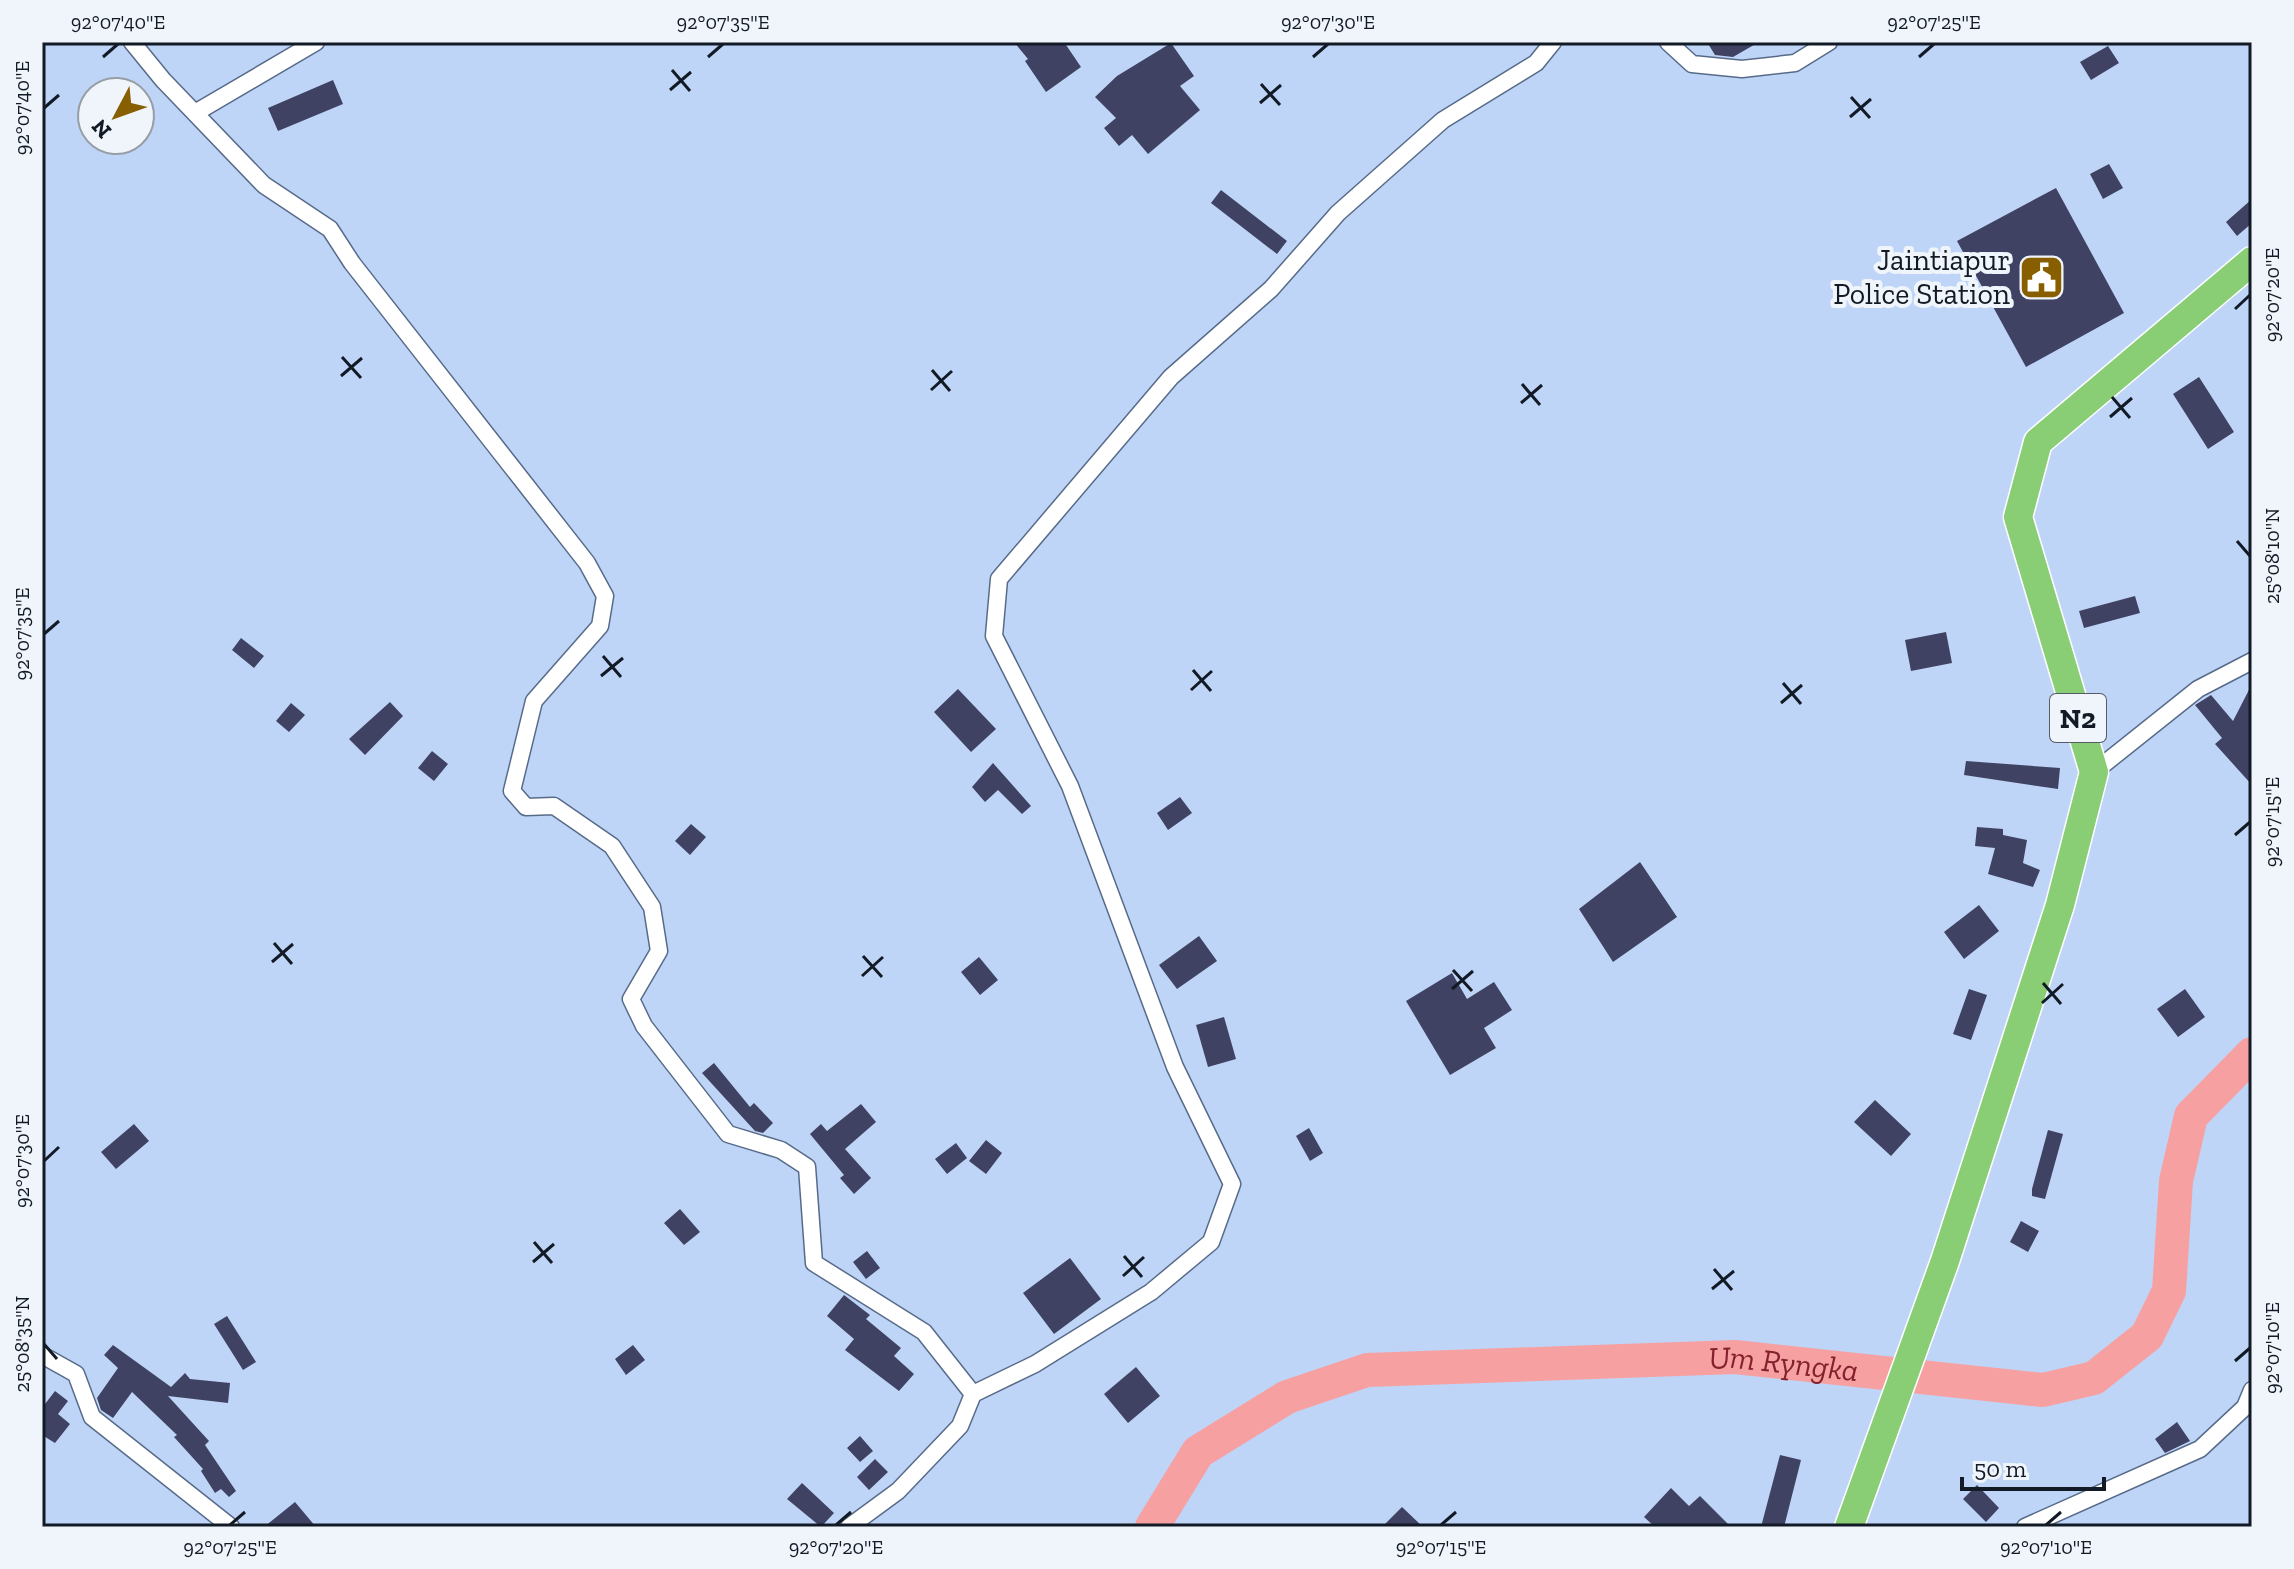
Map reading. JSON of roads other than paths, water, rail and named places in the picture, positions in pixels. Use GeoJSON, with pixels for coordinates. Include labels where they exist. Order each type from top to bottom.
{"type":"FeatureCollection","features":[{"type":"Feature","properties":{"kind":"highway","name":"N2"},"geometry":{"type":"LineString","coordinates":[[1853,1518],[1945,1261],[2060,905],[2094,772],[2018,517],[2038,442],[2252,261]]}},
{"type":"Feature","properties":{"kind":"street"},"geometry":{"type":"LineString","coordinates":[[132,42],[264,185],[330,229],[352,263],[587,563],[605,596],[600,626],[534,701],[512,791],[526,807],[554,806],[612,846],[652,907],[659,951],[631,999],[644,1026],[728,1134],[781,1150],[807,1167],[814,1263],[924,1332],[973,1394]]}},
{"type":"Feature","properties":{"kind":"street"},"geometry":{"type":"LineString","coordinates":[[195,113],[316,42]]}},
{"type":"Feature","properties":{"kind":"street"},"geometry":{"type":"LineString","coordinates":[[849,1527],[898,1491],[960,1426],[973,1394],[1035,1364],[1151,1292],[1211,1242],[1232,1184],[1175,1067],[1070,786],[994,636],[999,579],[1171,377],[1271,289],[1338,213],[1443,120],[1536,63],[1553,42]]}},
{"type":"Feature","properties":{"kind":"street"},"geometry":{"type":"LineString","coordinates":[[1668,42],[1692,64],[1742,69],[1795,63],[1829,42]]}},
{"type":"Feature","properties":{"kind":"street"},"geometry":{"type":"LineString","coordinates":[[2094,772],[2198,689],[2252,661]]}},
{"type":"Feature","properties":{"kind":"street"},"geometry":{"type":"LineString","coordinates":[[42,1355],[76,1374],[92,1417],[231,1527]]}},
{"type":"Feature","properties":{"kind":"street"},"geometry":{"type":"LineString","coordinates":[[2025,1527],[2200,1449],[2245,1407],[2252,1390]]}},
{"type":"Feature","properties":{"kind":"waterway","name":"Um Ryngka"},"geometry":{"type":"LineString","coordinates":[[1152,1527],[1198,1452],[1287,1397],[1367,1370],[1735,1357],[2043,1390],[2094,1378],[2147,1336],[2169,1291],[2176,1181],[2191,1116],[2252,1054]]}},
{"type":"Feature","properties":{"kind":"place","name":"Jaintiapur Police Station"},"geometry":{"type":"Point","coordinates":[2041,277]}}]}
